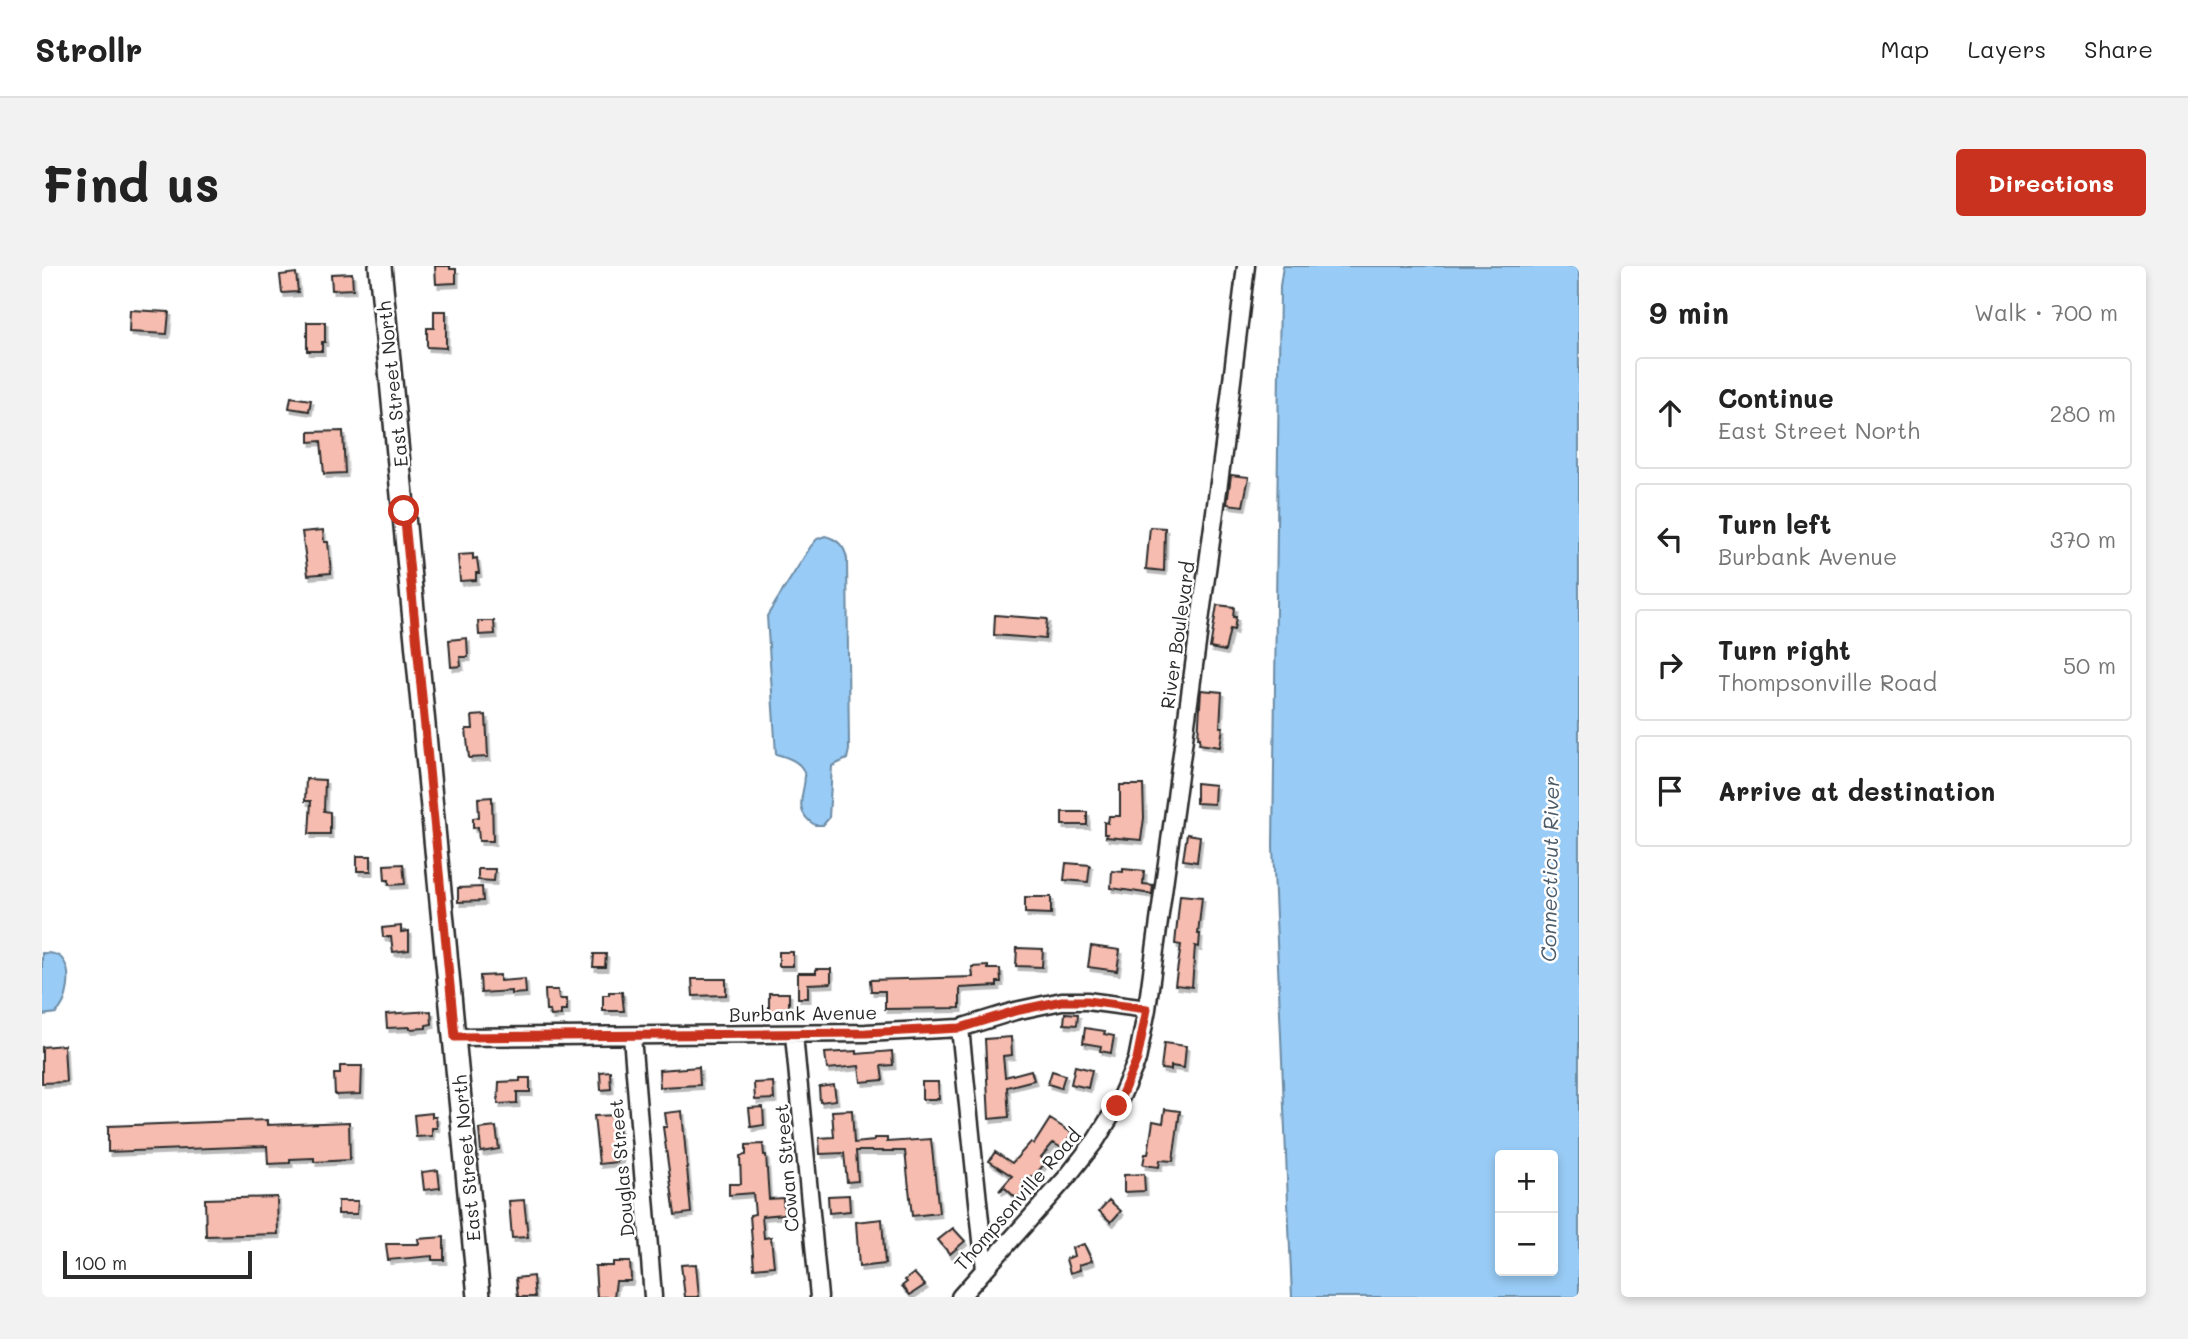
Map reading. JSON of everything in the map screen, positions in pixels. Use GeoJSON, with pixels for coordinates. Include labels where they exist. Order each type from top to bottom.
{"type":"FeatureCollection","features":[{"type":"Feature","properties":{"kind":"main road","name":"East Street North"},"geometry":{"type":"LineString","coordinates":[[380,266],[479,1297]]}},
{"type":"Feature","properties":{"kind":"street","name":"River Boulevard"},"geometry":{"type":"LineString","coordinates":[[1147,1009],[1246,266]]}},
{"type":"Feature","properties":{"kind":"street","name":"Burbank Avenue"},"geometry":{"type":"LineString","coordinates":[[455,1037],[794,1035],[960,1028],[1015,1011],[1062,1001],[1087,1001],[1147,1009]]}},
{"type":"Feature","properties":{"kind":"street","name":"Thompsonville Road"},"geometry":{"type":"LineString","coordinates":[[960,1297],[1067,1177],[1096,1140],[1117,1106],[1137,1059],[1147,1009]]}},
{"type":"Feature","properties":{"kind":"street"},"geometry":{"type":"LineString","coordinates":[[960,1028],[985,1269]]}},
{"type":"Feature","properties":{"kind":"street","name":"Cowan Street"},"geometry":{"type":"LineString","coordinates":[[794,1035],[819,1297]]}},
{"type":"Feature","properties":{"kind":"street","name":"Douglas Street"},"geometry":{"type":"LineString","coordinates":[[632,1036],[653,1297]]}},
{"type":"Feature","properties":{"kind":"water","name":"Connecticut River"},"geometry":{"type":"Polygon","coordinates":[[[1283,266],[1579,266],[1579,1297],[1292,1297],[1273,847],[1280,286],[1283,266]]]}},
{"type":"Feature","properties":{"kind":"water"},"geometry":{"type":"Polygon","coordinates":[[[825,536],[840,544],[847,559],[849,750],[847,759],[832,766],[829,818],[823,825],[815,825],[805,816],[801,806],[805,777],[802,768],[793,760],[776,754],[767,616],[811,546],[817,539],[825,536]]]}},
{"type":"Feature","properties":{"kind":"water"},"geometry":{"type":"Polygon","coordinates":[[[42,953],[61,958],[68,972],[68,980],[64,1002],[60,1008],[56,1013],[42,1015],[42,953]]]}},
{"type":"Feature","properties":{"kind":"building"},"geometry":{"type":"Polygon","coordinates":[[[435,266],[450,266],[450,269],[456,269],[456,283],[436,284],[435,266]]]}},
{"type":"Feature","properties":{"kind":"building"},"geometry":{"type":"Polygon","coordinates":[[[296,273],[298,292],[282,293],[280,275],[296,273]]]}},
{"type":"Feature","properties":{"kind":"building"},"geometry":{"type":"Polygon","coordinates":[[[352,273],[353,289],[332,290],[331,274],[352,273]]]}},
{"type":"Feature","properties":{"kind":"building"},"geometry":{"type":"Polygon","coordinates":[[[130,310],[169,312],[167,334],[129,332],[130,310]]]}},
{"type":"Feature","properties":{"kind":"building"},"geometry":{"type":"Polygon","coordinates":[[[434,311],[446,311],[446,348],[427,347],[427,328],[434,328],[434,311]]]}},
{"type":"Feature","properties":{"kind":"building"},"geometry":{"type":"Polygon","coordinates":[[[307,322],[325,322],[322,351],[307,351],[307,322]]]}},
{"type":"Feature","properties":{"kind":"building"},"geometry":{"type":"Polygon","coordinates":[[[291,397],[311,400],[309,411],[289,408],[291,397]]]}},
{"type":"Feature","properties":{"kind":"building"},"geometry":{"type":"Polygon","coordinates":[[[343,431],[345,473],[324,474],[321,441],[309,442],[309,432],[343,431]]]}},
{"type":"Feature","properties":{"kind":"building"},"geometry":{"type":"Polygon","coordinates":[[[1231,475],[1249,477],[1243,506],[1227,504],[1231,475]]]}},
{"type":"Feature","properties":{"kind":"building"},"geometry":{"type":"Polygon","coordinates":[[[1150,527],[1165,528],[1164,571],[1146,569],[1150,527]]]}},
{"type":"Feature","properties":{"kind":"building"},"geometry":{"type":"Polygon","coordinates":[[[323,530],[324,542],[328,542],[331,573],[308,575],[302,532],[323,530]]]}},
{"type":"Feature","properties":{"kind":"building"},"geometry":{"type":"Polygon","coordinates":[[[473,554],[473,559],[477,558],[479,573],[476,573],[476,580],[460,581],[458,555],[473,554]]]}},
{"type":"Feature","properties":{"kind":"building"},"geometry":{"type":"Polygon","coordinates":[[[1217,605],[1234,607],[1233,617],[1236,617],[1225,651],[1210,648],[1217,605]]]}},
{"type":"Feature","properties":{"kind":"building"},"geometry":{"type":"Polygon","coordinates":[[[995,615],[1047,619],[1045,639],[994,635],[995,615]]]}},
{"type":"Feature","properties":{"kind":"building"},"geometry":{"type":"Polygon","coordinates":[[[478,621],[494,621],[495,634],[479,635],[478,621]]]}},
{"type":"Feature","properties":{"kind":"building"},"geometry":{"type":"Polygon","coordinates":[[[467,638],[468,657],[460,657],[461,666],[451,667],[449,640],[467,638]]]}},
{"type":"Feature","properties":{"kind":"building"},"geometry":{"type":"Polygon","coordinates":[[[1201,690],[1222,692],[1220,727],[1223,727],[1220,747],[1199,744],[1201,690]]]}},
{"type":"Feature","properties":{"kind":"building"},"geometry":{"type":"Polygon","coordinates":[[[486,715],[488,757],[469,758],[466,729],[473,729],[472,716],[486,715]]]}},
{"type":"Feature","properties":{"kind":"building"},"geometry":{"type":"Polygon","coordinates":[[[306,779],[325,780],[324,811],[330,812],[330,834],[309,834],[311,801],[305,801],[306,779]]]}},
{"type":"Feature","properties":{"kind":"building"},"geometry":{"type":"Polygon","coordinates":[[[1196,783],[1215,785],[1214,804],[1196,803],[1196,783]]]}},
{"type":"Feature","properties":{"kind":"building"},"geometry":{"type":"Polygon","coordinates":[[[1120,785],[1143,785],[1144,818],[1141,840],[1106,837],[1107,834],[1104,834],[1104,822],[1108,823],[1109,816],[1120,816],[1120,785]]]}},
{"type":"Feature","properties":{"kind":"building"},"geometry":{"type":"Polygon","coordinates":[[[492,797],[493,841],[479,841],[478,827],[473,828],[473,818],[479,817],[478,798],[492,797]]]}},
{"type":"Feature","properties":{"kind":"building"},"geometry":{"type":"Polygon","coordinates":[[[1062,812],[1087,812],[1087,825],[1062,825],[1062,812]]]}},
{"type":"Feature","properties":{"kind":"building"},"geometry":{"type":"Polygon","coordinates":[[[1187,834],[1200,836],[1197,862],[1183,860],[1187,834]]]}},
{"type":"Feature","properties":{"kind":"building"},"geometry":{"type":"Polygon","coordinates":[[[357,856],[371,856],[371,871],[357,871],[357,856]]]}},
{"type":"Feature","properties":{"kind":"building"},"geometry":{"type":"Polygon","coordinates":[[[1066,863],[1090,865],[1088,882],[1064,880],[1066,863]]]}},
{"type":"Feature","properties":{"kind":"building"},"geometry":{"type":"Polygon","coordinates":[[[403,864],[405,884],[389,885],[389,880],[385,880],[384,865],[403,864]]]}},
{"type":"Feature","properties":{"kind":"building"},"geometry":{"type":"Polygon","coordinates":[[[478,869],[495,869],[494,881],[478,880],[478,869]]]}},
{"type":"Feature","properties":{"kind":"building"},"geometry":{"type":"Polygon","coordinates":[[[1123,869],[1144,871],[1143,884],[1153,885],[1152,894],[1111,888],[1112,871],[1123,872],[1123,869]]]}},
{"type":"Feature","properties":{"kind":"building"},"geometry":{"type":"Polygon","coordinates":[[[482,887],[483,901],[458,902],[458,888],[482,887]]]}},
{"type":"Feature","properties":{"kind":"building"},"geometry":{"type":"Polygon","coordinates":[[[1180,895],[1202,897],[1199,947],[1195,946],[1192,987],[1175,985],[1181,945],[1175,944],[1180,895]]]}},
{"type":"Feature","properties":{"kind":"building"},"geometry":{"type":"Polygon","coordinates":[[[1025,897],[1051,897],[1051,914],[1025,913],[1025,897]]]}},
{"type":"Feature","properties":{"kind":"building"},"geometry":{"type":"Polygon","coordinates":[[[401,926],[401,932],[409,931],[409,950],[393,952],[391,937],[383,937],[382,928],[401,926]]]}},
{"type":"Feature","properties":{"kind":"building"},"geometry":{"type":"Polygon","coordinates":[[[1091,946],[1120,950],[1117,971],[1088,967],[1091,946]]]}},
{"type":"Feature","properties":{"kind":"building"},"geometry":{"type":"Polygon","coordinates":[[[1017,948],[1043,949],[1042,967],[1016,966],[1017,948]]]}},
{"type":"Feature","properties":{"kind":"building"},"geometry":{"type":"Polygon","coordinates":[[[779,952],[793,952],[793,966],[779,966],[779,952]]]}},
{"type":"Feature","properties":{"kind":"building"},"geometry":{"type":"Polygon","coordinates":[[[594,954],[606,954],[605,967],[593,967],[594,954]]]}},
{"type":"Feature","properties":{"kind":"building"},"geometry":{"type":"Polygon","coordinates":[[[988,966],[988,969],[1000,969],[1001,982],[997,982],[997,986],[960,988],[960,1008],[885,1009],[885,991],[871,991],[870,980],[973,977],[972,967],[988,966]]]}},
{"type":"Feature","properties":{"kind":"building"},"geometry":{"type":"Polygon","coordinates":[[[816,969],[831,969],[831,983],[808,984],[808,998],[798,998],[798,973],[816,973],[816,969]]]}},
{"type":"Feature","properties":{"kind":"building"},"geometry":{"type":"Polygon","coordinates":[[[500,975],[500,981],[525,979],[526,993],[481,993],[480,976],[500,975]]]}},
{"type":"Feature","properties":{"kind":"building"},"geometry":{"type":"Polygon","coordinates":[[[692,979],[726,979],[726,995],[693,996],[692,979]]]}},
{"type":"Feature","properties":{"kind":"building"},"geometry":{"type":"Polygon","coordinates":[[[545,990],[558,990],[559,999],[567,999],[567,1011],[551,1016],[550,1011],[546,1011],[545,990]]]}},
{"type":"Feature","properties":{"kind":"building"},"geometry":{"type":"Polygon","coordinates":[[[609,992],[622,992],[624,1011],[603,1011],[603,995],[609,995],[609,992]]]}},
{"type":"Feature","properties":{"kind":"building"},"geometry":{"type":"Polygon","coordinates":[[[769,993],[789,993],[789,1012],[769,1012],[769,993]]]}},
{"type":"Feature","properties":{"kind":"building"},"geometry":{"type":"Polygon","coordinates":[[[431,1011],[432,1024],[426,1025],[426,1028],[387,1028],[386,1014],[431,1011]]]}},
{"type":"Feature","properties":{"kind":"building"},"geometry":{"type":"Polygon","coordinates":[[[1065,1013],[1078,1014],[1077,1025],[1064,1024],[1065,1013]]]}},
{"type":"Feature","properties":{"kind":"building"},"geometry":{"type":"Polygon","coordinates":[[[1085,1028],[1105,1031],[1104,1034],[1114,1036],[1111,1053],[1100,1051],[1101,1046],[1083,1043],[1085,1028]]]}},
{"type":"Feature","properties":{"kind":"building"},"geometry":{"type":"Polygon","coordinates":[[[1011,1037],[1012,1055],[1003,1056],[1005,1077],[1031,1070],[1034,1080],[1007,1087],[1009,1117],[989,1119],[985,1039],[1011,1037]]]}},
{"type":"Feature","properties":{"kind":"building"},"geometry":{"type":"Polygon","coordinates":[[[1164,1043],[1186,1046],[1184,1068],[1171,1066],[1171,1070],[1161,1069],[1164,1043]]]}},
{"type":"Feature","properties":{"kind":"building"},"geometry":{"type":"Polygon","coordinates":[[[64,1045],[66,1082],[42,1083],[42,1047],[64,1045]]]}},
{"type":"Feature","properties":{"kind":"building"},"geometry":{"type":"Polygon","coordinates":[[[857,1051],[857,1054],[892,1051],[893,1065],[881,1066],[883,1080],[861,1082],[859,1066],[827,1069],[825,1053],[857,1051]]]}},
{"type":"Feature","properties":{"kind":"building"},"geometry":{"type":"Polygon","coordinates":[[[340,1066],[362,1066],[361,1094],[335,1095],[334,1074],[340,1074],[340,1066]]]}},
{"type":"Feature","properties":{"kind":"building"},"geometry":{"type":"Polygon","coordinates":[[[1075,1066],[1092,1070],[1088,1088],[1071,1084],[1075,1066]]]}},
{"type":"Feature","properties":{"kind":"building"},"geometry":{"type":"Polygon","coordinates":[[[699,1067],[700,1085],[660,1087],[659,1070],[699,1067]]]}},
{"type":"Feature","properties":{"kind":"building"},"geometry":{"type":"Polygon","coordinates":[[[610,1071],[611,1089],[601,1090],[600,1072],[610,1071]]]}},
{"type":"Feature","properties":{"kind":"building"},"geometry":{"type":"Polygon","coordinates":[[[1052,1071],[1065,1075],[1061,1088],[1048,1084],[1052,1071]]]}},
{"type":"Feature","properties":{"kind":"building"},"geometry":{"type":"Polygon","coordinates":[[[520,1078],[530,1078],[530,1092],[517,1092],[517,1103],[498,1104],[499,1082],[520,1081],[520,1078]]]}},
{"type":"Feature","properties":{"kind":"building"},"geometry":{"type":"Polygon","coordinates":[[[773,1082],[774,1099],[755,1100],[754,1083],[773,1082]]]}},
{"type":"Feature","properties":{"kind":"building"},"geometry":{"type":"Polygon","coordinates":[[[922,1082],[938,1082],[939,1099],[922,1099],[922,1082]]]}},
{"type":"Feature","properties":{"kind":"building"},"geometry":{"type":"Polygon","coordinates":[[[834,1085],[836,1100],[820,1102],[819,1087],[834,1085]]]}},
{"type":"Feature","properties":{"kind":"building"},"geometry":{"type":"Polygon","coordinates":[[[763,1107],[764,1125],[751,1127],[749,1108],[763,1107]]]}},
{"type":"Feature","properties":{"kind":"building"},"geometry":{"type":"Polygon","coordinates":[[[1165,1109],[1180,1111],[1173,1161],[1160,1160],[1159,1167],[1143,1165],[1145,1154],[1148,1154],[1153,1121],[1163,1123],[1165,1109]]]}},
{"type":"Feature","properties":{"kind":"building"},"geometry":{"type":"Polygon","coordinates":[[[852,1110],[854,1143],[874,1141],[874,1138],[887,1138],[887,1142],[931,1139],[939,1213],[912,1216],[905,1151],[856,1151],[858,1181],[847,1182],[844,1153],[820,1154],[819,1138],[834,1137],[832,1111],[852,1110]]]}},
{"type":"Feature","properties":{"kind":"building"},"geometry":{"type":"Polygon","coordinates":[[[682,1111],[691,1213],[675,1215],[663,1127],[667,1127],[665,1113],[682,1111]]]}},
{"type":"Feature","properties":{"kind":"building"},"geometry":{"type":"Polygon","coordinates":[[[432,1113],[432,1117],[436,1117],[437,1128],[432,1128],[432,1136],[416,1137],[414,1115],[432,1113]]]}},
{"type":"Feature","properties":{"kind":"building"},"geometry":{"type":"Polygon","coordinates":[[[617,1115],[621,1159],[599,1164],[594,1116],[617,1115]]]}},
{"type":"Feature","properties":{"kind":"building"},"geometry":{"type":"Polygon","coordinates":[[[1050,1119],[1072,1133],[1062,1148],[1053,1143],[1041,1157],[1046,1162],[1035,1175],[1023,1180],[1030,1186],[1017,1199],[1005,1188],[999,1191],[1012,1176],[989,1161],[995,1152],[1012,1163],[1031,1142],[1034,1144],[1050,1119]]]}},
{"type":"Feature","properties":{"kind":"building"},"geometry":{"type":"Polygon","coordinates":[[[267,1120],[267,1125],[349,1122],[350,1160],[314,1162],[314,1158],[290,1159],[290,1163],[268,1164],[267,1146],[108,1152],[108,1126],[267,1120]]]}},
{"type":"Feature","properties":{"kind":"building"},"geometry":{"type":"Polygon","coordinates":[[[496,1127],[499,1149],[481,1152],[479,1129],[496,1127]]]}},
{"type":"Feature","properties":{"kind":"building"},"geometry":{"type":"Polygon","coordinates":[[[763,1144],[769,1199],[783,1198],[784,1214],[762,1216],[764,1238],[771,1237],[774,1266],[754,1268],[750,1215],[755,1214],[753,1193],[729,1195],[729,1184],[741,1184],[740,1156],[746,1155],[746,1145],[763,1144]]]}},
{"type":"Feature","properties":{"kind":"building"},"geometry":{"type":"Polygon","coordinates":[[[438,1170],[440,1188],[424,1190],[422,1172],[438,1170]]]}},
{"type":"Feature","properties":{"kind":"building"},"geometry":{"type":"Polygon","coordinates":[[[1144,1174],[1145,1191],[1124,1192],[1124,1175],[1144,1174]]]}},
{"type":"Feature","properties":{"kind":"building"},"geometry":{"type":"Polygon","coordinates":[[[849,1195],[850,1211],[829,1213],[828,1196],[849,1195]]]}},
{"type":"Feature","properties":{"kind":"building"},"geometry":{"type":"Polygon","coordinates":[[[277,1197],[278,1234],[206,1236],[205,1199],[277,1197]]]}},
{"type":"Feature","properties":{"kind":"building"},"geometry":{"type":"Polygon","coordinates":[[[524,1200],[528,1237],[512,1238],[509,1201],[524,1200]]]}},
{"type":"Feature","properties":{"kind":"building"},"geometry":{"type":"Polygon","coordinates":[[[1109,1200],[1121,1211],[1111,1222],[1099,1211],[1109,1200]]]}},
{"type":"Feature","properties":{"kind":"building"},"geometry":{"type":"Polygon","coordinates":[[[338,1201],[358,1201],[357,1214],[338,1214],[338,1201]]]}},
{"type":"Feature","properties":{"kind":"building"},"geometry":{"type":"Polygon","coordinates":[[[882,1219],[885,1264],[859,1267],[856,1222],[882,1219]]]}},
{"type":"Feature","properties":{"kind":"building"},"geometry":{"type":"Polygon","coordinates":[[[953,1228],[965,1241],[950,1254],[938,1240],[953,1228]]]}},
{"type":"Feature","properties":{"kind":"building"},"geometry":{"type":"Polygon","coordinates":[[[444,1237],[444,1260],[432,1260],[432,1256],[388,1260],[386,1244],[419,1244],[418,1239],[444,1237]]]}},
{"type":"Feature","properties":{"kind":"building"},"geometry":{"type":"Polygon","coordinates":[[[1084,1244],[1092,1261],[1079,1265],[1080,1270],[1070,1273],[1066,1259],[1074,1256],[1072,1248],[1084,1244]]]}},
{"type":"Feature","properties":{"kind":"building"},"geometry":{"type":"Polygon","coordinates":[[[613,1262],[630,1262],[630,1281],[616,1281],[614,1297],[597,1297],[595,1266],[613,1266],[613,1262]]]}},
{"type":"Feature","properties":{"kind":"building"},"geometry":{"type":"Polygon","coordinates":[[[696,1264],[699,1297],[685,1297],[681,1265],[696,1264]]]}},
{"type":"Feature","properties":{"kind":"building"},"geometry":{"type":"Polygon","coordinates":[[[914,1273],[925,1285],[910,1295],[902,1286],[914,1273]]]}},
{"type":"Feature","properties":{"kind":"building"},"geometry":{"type":"Polygon","coordinates":[[[533,1276],[535,1297],[518,1297],[516,1278],[533,1276]]]}},
{"type":"Feature","properties":{"kind":"route"},"geometry":{"type":"LineString","coordinates":[[404,511],[455,1037],[866,1033],[960,1028],[1015,1011],[1062,1001],[1087,1001],[1147,1009],[1137,1059],[1117,1106]]}}]}
